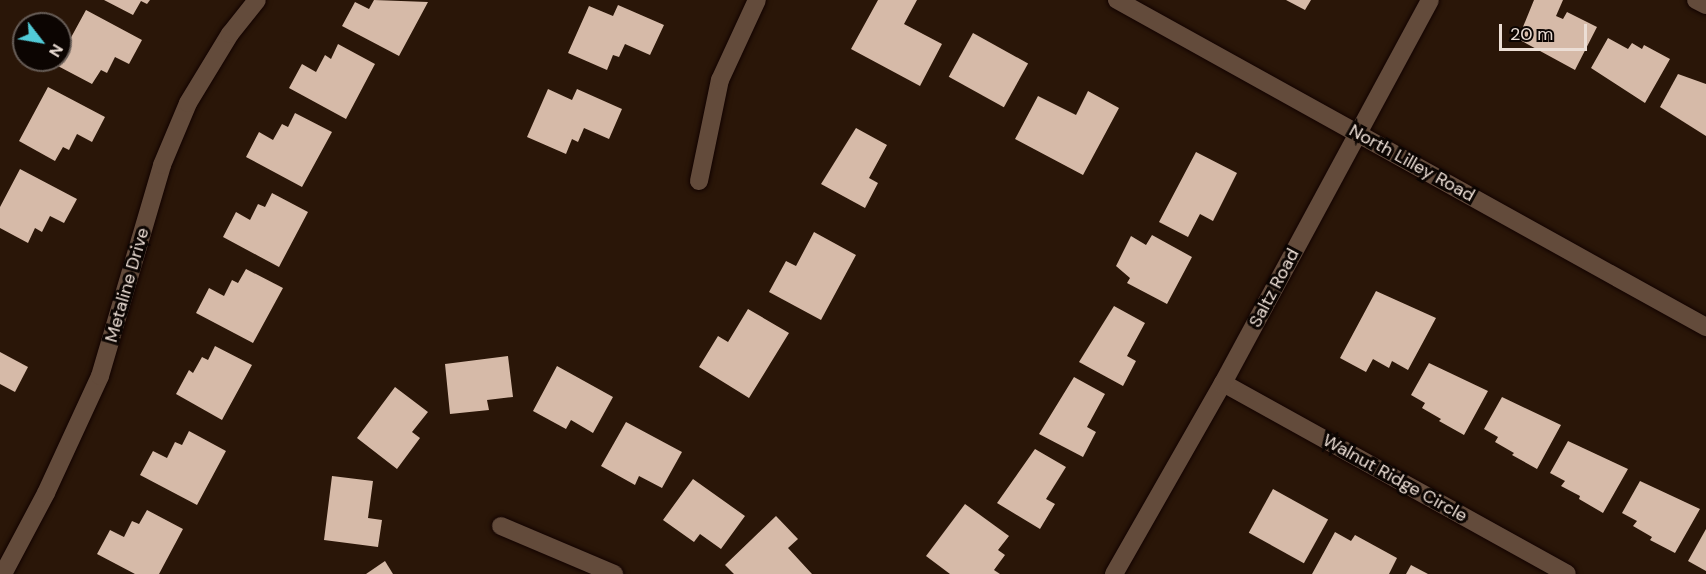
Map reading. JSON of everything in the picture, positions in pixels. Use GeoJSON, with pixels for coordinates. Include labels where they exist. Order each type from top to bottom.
{"type":"FeatureCollection","features":[{"type":"Feature","properties":{"kind":"street","name":"Metaline Drive"},"geometry":{"type":"LineString","coordinates":[[3,574],[46,493],[100,376],[162,165],[188,103],[230,34],[257,0]]}},
{"type":"Feature","properties":{"kind":"street"},"geometry":{"type":"LineString","coordinates":[[699,181],[720,80],[757,0]]}},
{"type":"Feature","properties":{"kind":"street","name":"North Lilley Road"},"geometry":{"type":"LineString","coordinates":[[1117,0],[1706,327]]}},
{"type":"Feature","properties":{"kind":"street","name":"Saltz Road"},"geometry":{"type":"LineString","coordinates":[[1114,574],[1223,383],[1430,0]]}},
{"type":"Feature","properties":{"kind":"street"},"geometry":{"type":"LineString","coordinates":[[1696,0],[1706,5]]}},
{"type":"Feature","properties":{"kind":"street","name":"Walnut Ridge Circle"},"geometry":{"type":"LineString","coordinates":[[1223,383],[1567,574]]}},
{"type":"Feature","properties":{"kind":"street"},"geometry":{"type":"LineString","coordinates":[[501,526],[614,574]]}},
{"type":"Feature","properties":{"kind":"building"},"geometry":{"type":"Polygon","coordinates":[[[104,0],[150,0],[147,4],[141,1],[133,15],[104,0]]]}},
{"type":"Feature","properties":{"kind":"building"},"geometry":{"type":"Polygon","coordinates":[[[374,0],[428,2],[399,56],[342,26],[355,2],[369,9],[374,0]]]}},
{"type":"Feature","properties":{"kind":"building"},"geometry":{"type":"Polygon","coordinates":[[[878,0],[917,0],[904,24],[942,44],[920,86],[851,49],[878,0]]]}},
{"type":"Feature","properties":{"kind":"building"},"geometry":{"type":"Polygon","coordinates":[[[1286,0],[1311,0],[1305,10],[1286,0]]]}},
{"type":"Feature","properties":{"kind":"building"},"geometry":{"type":"Polygon","coordinates":[[[1534,0],[1563,0],[1556,16],[1563,19],[1567,12],[1597,27],[1575,70],[1518,39],[1534,0]]]}},
{"type":"Feature","properties":{"kind":"building"},"geometry":{"type":"Polygon","coordinates":[[[618,5],[664,25],[650,55],[625,44],[619,57],[613,55],[607,70],[568,53],[589,6],[613,16],[618,5]]]}},
{"type":"Feature","properties":{"kind":"building"},"geometry":{"type":"Polygon","coordinates":[[[86,10],[142,40],[129,64],[115,57],[107,73],[101,70],[92,84],[69,72],[72,72],[72,36],[86,10]]]}},
{"type":"Feature","properties":{"kind":"building"},"geometry":{"type":"Polygon","coordinates":[[[973,33],[1028,64],[1004,107],[949,77],[973,33]]]}},
{"type":"Feature","properties":{"kind":"building"},"geometry":{"type":"Polygon","coordinates":[[[1608,38],[1628,49],[1632,43],[1642,49],[1644,45],[1670,59],[1645,103],[1591,68],[1608,38]]]}},
{"type":"Feature","properties":{"kind":"building"},"geometry":{"type":"Polygon","coordinates":[[[338,44],[375,64],[346,119],[289,88],[302,64],[316,72],[325,55],[331,59],[338,44]]]}},
{"type":"Feature","properties":{"kind":"building"},"geometry":{"type":"Polygon","coordinates":[[[1678,74],[1706,84],[1706,136],[1660,107],[1678,74]]]}},
{"type":"Feature","properties":{"kind":"building"},"geometry":{"type":"Polygon","coordinates":[[[48,87],[105,117],[92,142],[77,134],[69,150],[63,147],[55,161],[19,141],[48,87]]]}},
{"type":"Feature","properties":{"kind":"building"},"geometry":{"type":"Polygon","coordinates":[[[548,89],[572,100],[577,89],[622,109],[609,139],[584,128],[578,142],[572,139],[566,154],[527,137],[548,89]]]}},
{"type":"Feature","properties":{"kind":"building"},"geometry":{"type":"Polygon","coordinates":[[[1088,91],[1119,108],[1083,175],[1015,139],[1038,96],[1076,115],[1088,91]]]}},
{"type":"Feature","properties":{"kind":"building"},"geometry":{"type":"Polygon","coordinates":[[[295,113],[332,132],[302,187],[246,157],[259,132],[273,140],[282,124],[288,127],[295,113]]]}},
{"type":"Feature","properties":{"kind":"building"},"geometry":{"type":"Polygon","coordinates":[[[856,128],[887,145],[869,178],[878,183],[865,208],[821,184],[856,128]]]}},
{"type":"Feature","properties":{"kind":"building"},"geometry":{"type":"Polygon","coordinates":[[[1196,152],[1237,173],[1213,221],[1200,214],[1188,237],[1159,222],[1196,152]]]}},
{"type":"Feature","properties":{"kind":"building"},"geometry":{"type":"Polygon","coordinates":[[[20,169],[77,199],[64,223],[50,216],[42,232],[35,228],[28,243],[0,228],[0,207],[20,169]]]}},
{"type":"Feature","properties":{"kind":"building"},"geometry":{"type":"Polygon","coordinates":[[[272,193],[308,212],[279,267],[223,237],[236,212],[250,220],[258,204],[265,207],[272,193]]]}},
{"type":"Feature","properties":{"kind":"building"},"geometry":{"type":"Polygon","coordinates":[[[814,232],[856,255],[821,320],[769,292],[786,261],[796,266],[814,232]]]}},
{"type":"Feature","properties":{"kind":"building"},"geometry":{"type":"Polygon","coordinates":[[[1152,235],[1192,257],[1167,304],[1127,283],[1130,278],[1116,266],[1131,236],[1146,245],[1152,235]]]}},
{"type":"Feature","properties":{"kind":"building"},"geometry":{"type":"Polygon","coordinates":[[[246,269],[283,288],[253,343],[196,313],[209,288],[224,296],[232,280],[238,283],[246,269]]]}},
{"type":"Feature","properties":{"kind":"building"},"geometry":{"type":"Polygon","coordinates":[[[1376,291],[1436,318],[1408,370],[1392,361],[1389,368],[1373,359],[1366,372],[1340,358],[1376,291]]]}},
{"type":"Feature","properties":{"kind":"building"},"geometry":{"type":"Polygon","coordinates":[[[1114,306],[1145,323],[1127,356],[1136,361],[1123,386],[1079,362],[1114,306]]]}},
{"type":"Feature","properties":{"kind":"building"},"geometry":{"type":"Polygon","coordinates":[[[748,309],[789,333],[749,398],[699,367],[718,336],[728,342],[748,309]]]}},
{"type":"Feature","properties":{"kind":"building"},"geometry":{"type":"Polygon","coordinates":[[[215,346],[252,365],[222,420],[176,394],[189,370],[193,373],[202,357],[208,360],[215,346]]]}},
{"type":"Feature","properties":{"kind":"building"},"geometry":{"type":"Polygon","coordinates":[[[0,352],[28,367],[15,392],[0,384],[0,352]]]}},
{"type":"Feature","properties":{"kind":"building"},"geometry":{"type":"Polygon","coordinates":[[[508,356],[513,397],[487,400],[489,410],[450,414],[445,364],[508,356]]]}},
{"type":"Feature","properties":{"kind":"building"},"geometry":{"type":"Polygon","coordinates":[[[1429,363],[1488,391],[1464,435],[1439,421],[1441,419],[1422,408],[1425,403],[1411,395],[1429,363]]]}},
{"type":"Feature","properties":{"kind":"building"},"geometry":{"type":"Polygon","coordinates":[[[557,366],[613,397],[593,433],[571,420],[566,429],[533,411],[557,366]]]}},
{"type":"Feature","properties":{"kind":"building"},"geometry":{"type":"Polygon","coordinates":[[[1074,377],[1105,394],[1087,427],[1096,432],[1083,457],[1039,434],[1074,377]]]}},
{"type":"Feature","properties":{"kind":"building"},"geometry":{"type":"Polygon","coordinates":[[[395,387],[428,412],[412,432],[420,438],[397,469],[357,438],[395,387]]]}},
{"type":"Feature","properties":{"kind":"building"},"geometry":{"type":"Polygon","coordinates":[[[1502,397],[1561,425],[1537,469],[1512,455],[1514,453],[1495,442],[1498,437],[1484,429],[1502,397]]]}},
{"type":"Feature","properties":{"kind":"building"},"geometry":{"type":"Polygon","coordinates":[[[626,422],[682,452],[662,488],[639,476],[635,485],[601,466],[626,422]]]}},
{"type":"Feature","properties":{"kind":"building"},"geometry":{"type":"Polygon","coordinates":[[[189,431],[226,451],[197,505],[140,475],[153,451],[167,458],[175,442],[182,445],[189,431]]]}},
{"type":"Feature","properties":{"kind":"building"},"geometry":{"type":"Polygon","coordinates":[[[1568,441],[1628,469],[1603,513],[1579,499],[1580,496],[1561,486],[1565,481],[1550,473],[1568,441]]]}},
{"type":"Feature","properties":{"kind":"building"},"geometry":{"type":"Polygon","coordinates":[[[1035,449],[1066,467],[1046,499],[1055,504],[1040,529],[997,503],[1035,449]]]}},
{"type":"Feature","properties":{"kind":"building"},"geometry":{"type":"Polygon","coordinates":[[[332,476],[373,481],[368,518],[382,520],[378,547],[324,540],[332,476]]]}},
{"type":"Feature","properties":{"kind":"building"},"geometry":{"type":"Polygon","coordinates":[[[693,479],[745,516],[721,549],[700,534],[694,542],[663,520],[693,479]]]}},
{"type":"Feature","properties":{"kind":"building"},"geometry":{"type":"Polygon","coordinates":[[[1640,481],[1700,509],[1675,553],[1650,540],[1652,537],[1633,526],[1637,521],[1622,513],[1640,481]]]}},
{"type":"Feature","properties":{"kind":"building"},"geometry":{"type":"Polygon","coordinates":[[[1273,489],[1328,520],[1304,563],[1249,533],[1273,489]]]}},
{"type":"Feature","properties":{"kind":"building"},"geometry":{"type":"Polygon","coordinates":[[[965,504],[1009,536],[998,550],[1005,555],[994,570],[1000,574],[950,574],[926,556],[965,504]]]}},
{"type":"Feature","properties":{"kind":"building"},"geometry":{"type":"Polygon","coordinates":[[[147,510],[183,529],[159,574],[135,574],[97,554],[110,530],[124,537],[132,521],[139,524],[147,510]]]}},
{"type":"Feature","properties":{"kind":"building"},"geometry":{"type":"Polygon","coordinates":[[[776,516],[798,539],[788,548],[812,574],[734,574],[725,565],[776,516]]]}},
{"type":"Feature","properties":{"kind":"building"},"geometry":{"type":"Polygon","coordinates":[[[1706,529],[1706,571],[1688,561],[1706,529]]]}},
{"type":"Feature","properties":{"kind":"building"},"geometry":{"type":"Polygon","coordinates":[[[1335,532],[1351,541],[1355,535],[1397,558],[1389,574],[1312,574],[1335,532]]]}},
{"type":"Feature","properties":{"kind":"building"},"geometry":{"type":"Polygon","coordinates":[[[385,561],[393,574],[366,574],[385,561]]]}},
{"type":"Feature","properties":{"kind":"building"},"geometry":{"type":"Polygon","coordinates":[[[1411,565],[1428,574],[1406,574],[1411,565]]]}}]}
